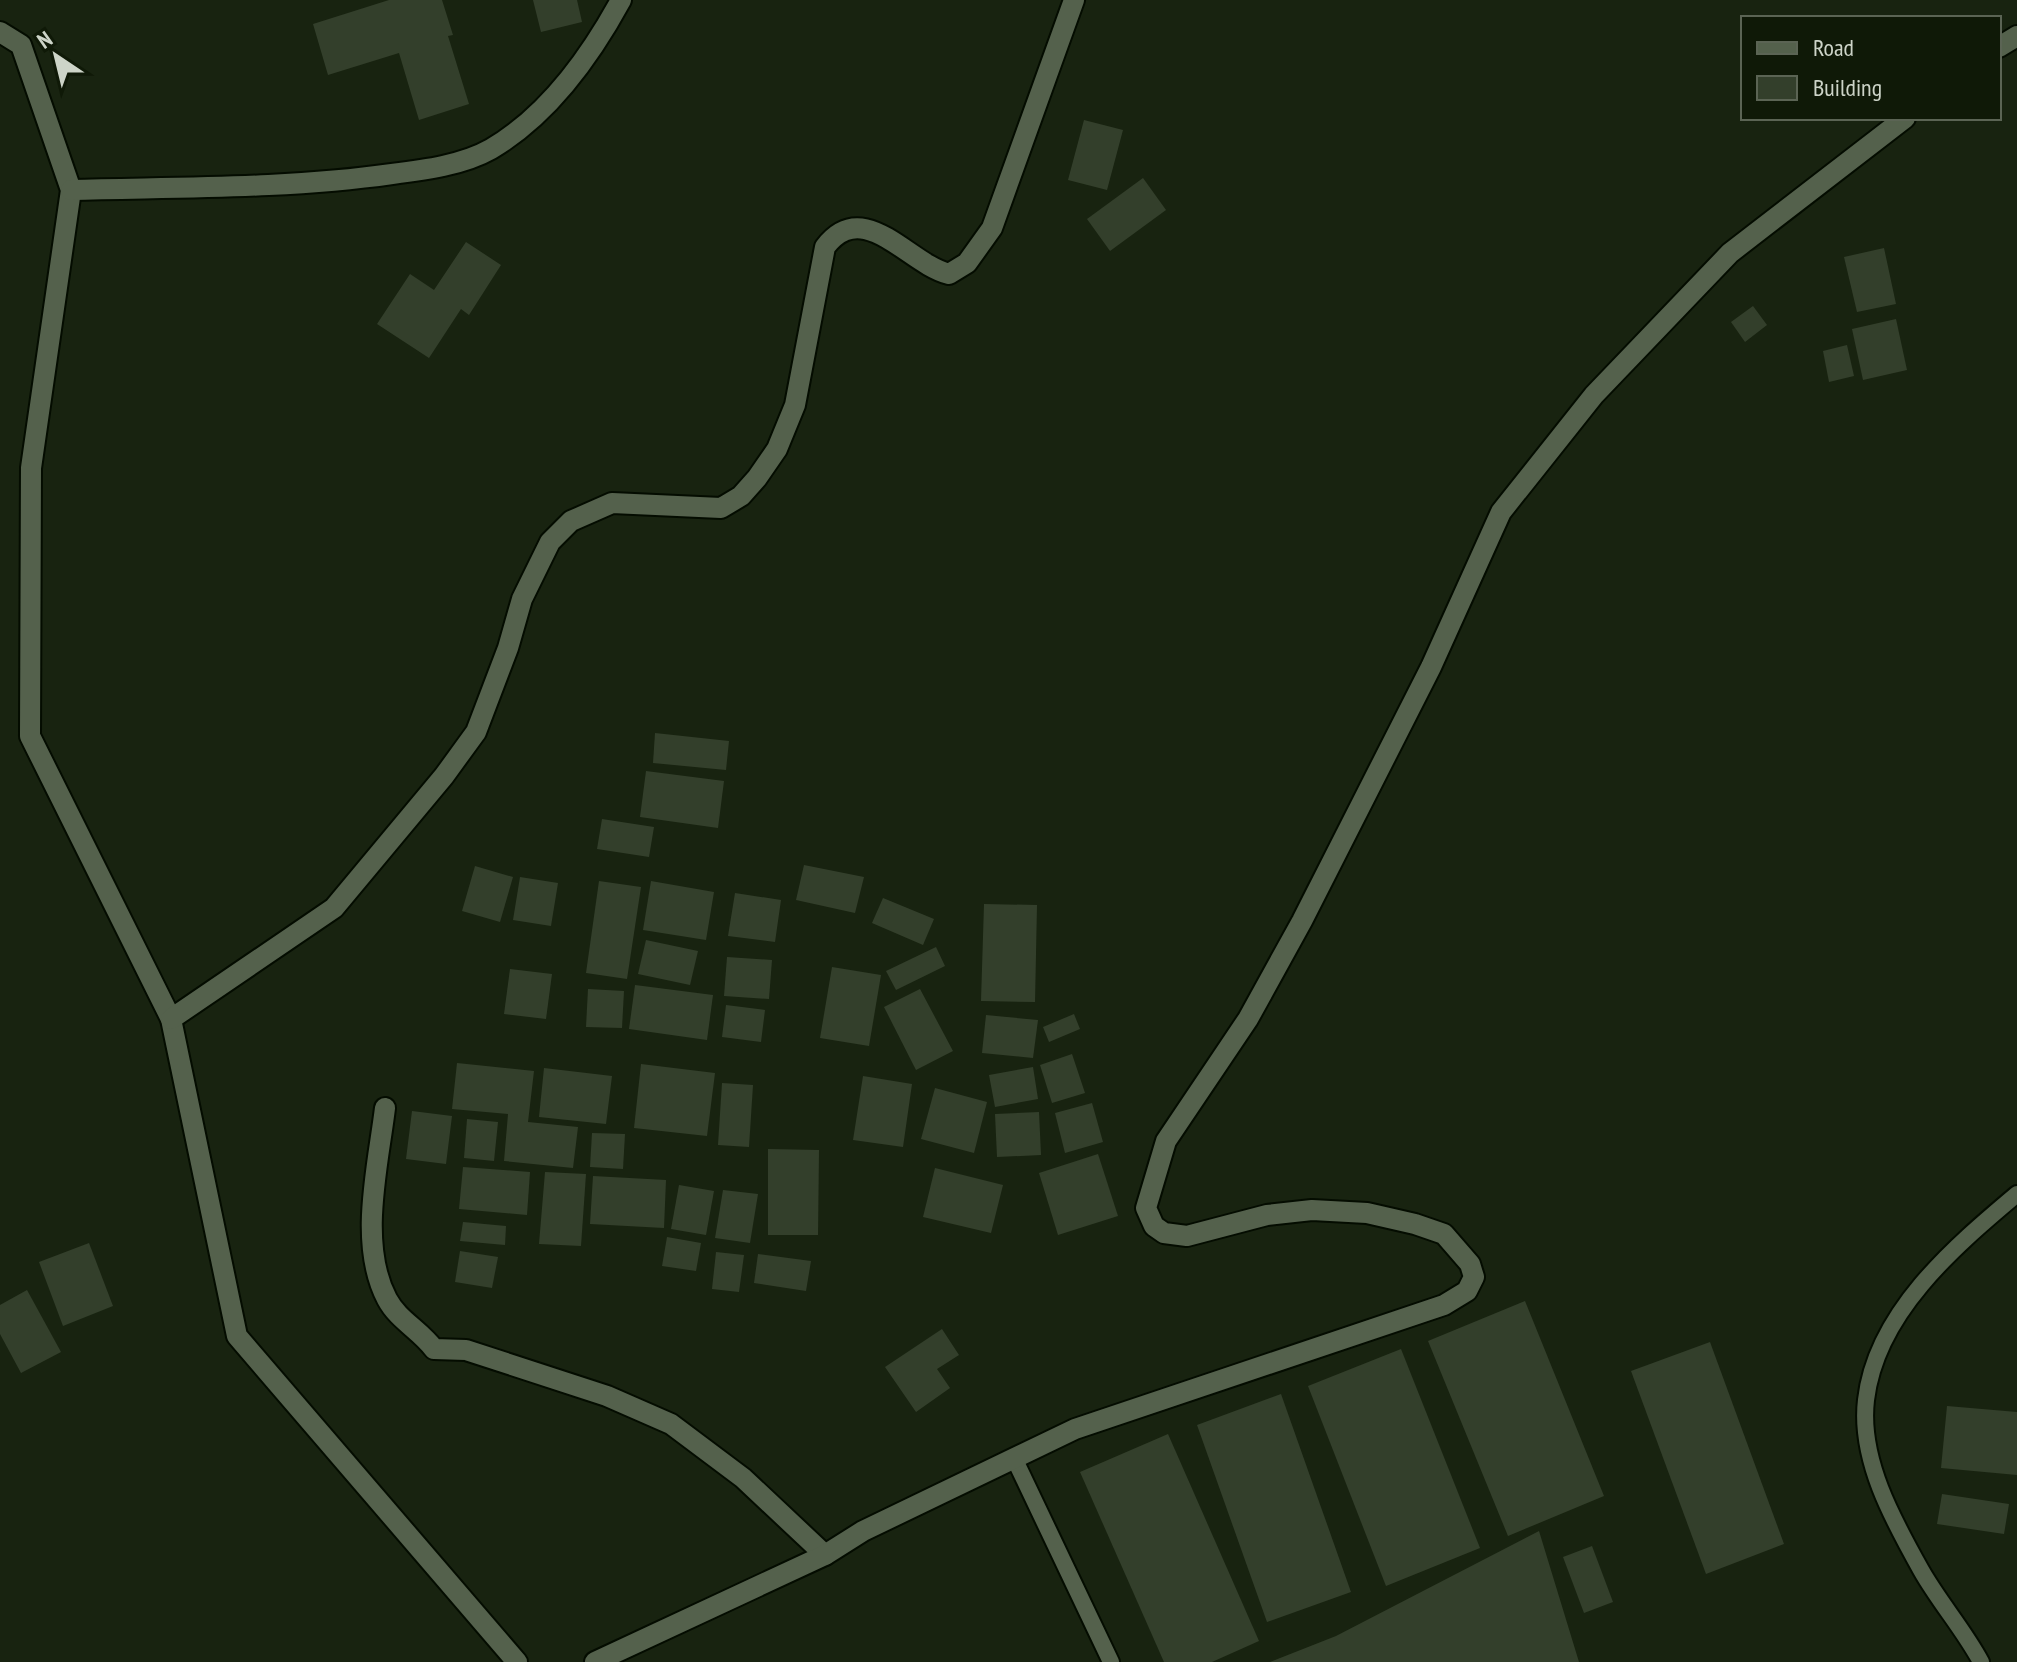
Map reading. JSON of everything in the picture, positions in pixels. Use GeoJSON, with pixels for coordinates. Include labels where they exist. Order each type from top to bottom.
{"type":"FeatureCollection","features":[{"type":"Feature","properties":{"kind":"street"},"geometry":{"type":"LineString","coordinates":[[71,190],[333,182],[432,169],[490,150],[532,117],[592,53],[621,0]]}},
{"type":"Feature","properties":{"kind":"street"},"geometry":{"type":"LineString","coordinates":[[171,1019],[334,908],[435,787],[476,732],[508,648],[522,599],[550,542],[571,521],[612,503],[721,508],[741,496],[757,478],[777,449],[795,405],[825,247],[836,233],[848,227],[870,231],[949,274],[967,263],[992,228],[1074,0]]}},
{"type":"Feature","properties":{"kind":"street"},"geometry":{"type":"LineString","coordinates":[[0,32],[21,45],[71,190],[31,468],[30,736],[171,1019],[237,1336],[517,1662]]}},
{"type":"Feature","properties":{"kind":"street"},"geometry":{"type":"LineString","coordinates":[[595,1662],[825,1555],[863,1531],[1075,1429],[1444,1305],[1467,1291],[1474,1277],[1470,1264],[1444,1234],[1367,1213],[1312,1210],[1267,1215],[1187,1236],[1164,1233],[1154,1226],[1146,1208],[1162,1154],[1201,1085],[1248,1019],[1302,921],[1431,667],[1501,512],[1594,395],[1730,253],[1902,120]]}},
{"type":"Feature","properties":{"kind":"street"},"geometry":{"type":"LineString","coordinates":[[385,1108],[376,1181],[374,1260],[387,1299],[404,1322],[421,1332],[434,1349],[466,1350],[607,1396],[671,1424],[743,1478],[825,1555]]}},
{"type":"Feature","properties":{"kind":"lane"},"geometry":{"type":"LineString","coordinates":[[1981,1662],[1923,1574],[1883,1494],[1869,1449],[1866,1401],[1879,1349],[1908,1303],[1963,1239],[2017,1194]]}},
{"type":"Feature","properties":{"kind":"lane"},"geometry":{"type":"LineString","coordinates":[[1014,1458],[1111,1662]]}},
{"type":"Feature","properties":{"kind":"building"},"geometry":{"type":"Polygon","coordinates":[[[389,0],[442,0],[453,35],[448,36],[469,104],[419,120],[399,53],[328,75],[313,24],[389,0]]]}},
{"type":"Feature","properties":{"kind":"building"},"geometry":{"type":"Polygon","coordinates":[[[533,0],[577,0],[582,22],[541,32],[533,0]]]}},
{"type":"Feature","properties":{"kind":"building"},"geometry":{"type":"Polygon","coordinates":[[[1084,120],[1123,130],[1107,190],[1068,180],[1084,120]]]}},
{"type":"Feature","properties":{"kind":"building"},"geometry":{"type":"Polygon","coordinates":[[[1143,178],[1166,210],[1110,251],[1087,219],[1143,178]]]}},
{"type":"Feature","properties":{"kind":"building"},"geometry":{"type":"Polygon","coordinates":[[[466,242],[501,265],[469,315],[461,309],[429,358],[377,324],[410,274],[434,290],[466,242]]]}},
{"type":"Feature","properties":{"kind":"building"},"geometry":{"type":"Polygon","coordinates":[[[1884,248],[1896,304],[1857,312],[1844,257],[1884,248]]]}},
{"type":"Feature","properties":{"kind":"building"},"geometry":{"type":"Polygon","coordinates":[[[1753,306],[1767,325],[1745,342],[1731,322],[1753,306]]]}},
{"type":"Feature","properties":{"kind":"building"},"geometry":{"type":"Polygon","coordinates":[[[1896,319],[1907,370],[1863,380],[1852,329],[1896,319]]]}},
{"type":"Feature","properties":{"kind":"building"},"geometry":{"type":"Polygon","coordinates":[[[1847,345],[1854,376],[1829,382],[1823,351],[1847,345]]]}},
{"type":"Feature","properties":{"kind":"building"},"geometry":{"type":"Polygon","coordinates":[[[655,733],[729,741],[726,770],[653,763],[655,733]]]}},
{"type":"Feature","properties":{"kind":"building"},"geometry":{"type":"Polygon","coordinates":[[[646,771],[724,781],[718,828],[640,817],[646,771]]]}},
{"type":"Feature","properties":{"kind":"building"},"geometry":{"type":"Polygon","coordinates":[[[602,819],[654,827],[649,857],[597,849],[602,819]]]}},
{"type":"Feature","properties":{"kind":"building"},"geometry":{"type":"Polygon","coordinates":[[[804,865],[864,877],[855,913],[796,900],[804,865]]]}},
{"type":"Feature","properties":{"kind":"building"},"geometry":{"type":"Polygon","coordinates":[[[475,866],[513,877],[500,922],[462,911],[475,866]]]}},
{"type":"Feature","properties":{"kind":"building"},"geometry":{"type":"Polygon","coordinates":[[[520,877],[558,883],[551,926],[513,920],[520,877]]]}},
{"type":"Feature","properties":{"kind":"building"},"geometry":{"type":"Polygon","coordinates":[[[599,881],[641,887],[627,979],[586,973],[599,881]]]}},
{"type":"Feature","properties":{"kind":"building"},"geometry":{"type":"Polygon","coordinates":[[[651,881],[714,892],[706,940],[643,930],[651,881]]]}},
{"type":"Feature","properties":{"kind":"building"},"geometry":{"type":"Polygon","coordinates":[[[735,893],[781,900],[775,942],[728,936],[735,893]]]}},
{"type":"Feature","properties":{"kind":"building"},"geometry":{"type":"Polygon","coordinates":[[[883,898],[934,919],[923,945],[872,923],[883,898]]]}},
{"type":"Feature","properties":{"kind":"building"},"geometry":{"type":"Polygon","coordinates":[[[984,904],[1037,905],[1035,1002],[981,1001],[984,904]]]}},
{"type":"Feature","properties":{"kind":"building"},"geometry":{"type":"Polygon","coordinates":[[[646,940],[698,951],[690,985],[638,974],[646,940]]]}},
{"type":"Feature","properties":{"kind":"building"},"geometry":{"type":"Polygon","coordinates":[[[936,947],[945,966],[896,990],[886,971],[936,947]]]}},
{"type":"Feature","properties":{"kind":"building"},"geometry":{"type":"Polygon","coordinates":[[[727,957],[772,960],[769,999],[724,996],[727,957]]]}},
{"type":"Feature","properties":{"kind":"building"},"geometry":{"type":"Polygon","coordinates":[[[832,967],[881,975],[869,1046],[820,1038],[832,967]]]}},
{"type":"Feature","properties":{"kind":"building"},"geometry":{"type":"Polygon","coordinates":[[[510,969],[552,974],[546,1019],[504,1014],[510,969]]]}},
{"type":"Feature","properties":{"kind":"building"},"geometry":{"type":"Polygon","coordinates":[[[635,985],[713,995],[707,1040],[629,1029],[635,985]]]}},
{"type":"Feature","properties":{"kind":"building"},"geometry":{"type":"Polygon","coordinates":[[[588,989],[624,991],[622,1028],[586,1027],[588,989]]]}},
{"type":"Feature","properties":{"kind":"building"},"geometry":{"type":"Polygon","coordinates":[[[920,989],[953,1051],[916,1070],[884,1007],[920,989]]]}},
{"type":"Feature","properties":{"kind":"building"},"geometry":{"type":"Polygon","coordinates":[[[726,1005],[765,1010],[761,1042],[722,1037],[726,1005]]]}},
{"type":"Feature","properties":{"kind":"building"},"geometry":{"type":"Polygon","coordinates":[[[1074,1014],[1080,1029],[1049,1042],[1043,1027],[1074,1014]]]}},
{"type":"Feature","properties":{"kind":"building"},"geometry":{"type":"Polygon","coordinates":[[[986,1015],[1038,1020],[1033,1058],[982,1053],[986,1015]]]}},
{"type":"Feature","properties":{"kind":"building"},"geometry":{"type":"Polygon","coordinates":[[[1072,1054],[1085,1093],[1052,1103],[1040,1065],[1072,1054]]]}},
{"type":"Feature","properties":{"kind":"building"},"geometry":{"type":"Polygon","coordinates":[[[457,1063],[534,1071],[528,1122],[578,1127],[573,1168],[504,1161],[508,1114],[452,1109],[457,1063]]]}},
{"type":"Feature","properties":{"kind":"building"},"geometry":{"type":"Polygon","coordinates":[[[641,1064],[715,1073],[707,1136],[634,1128],[641,1064]]]}},
{"type":"Feature","properties":{"kind":"building"},"geometry":{"type":"Polygon","coordinates":[[[1033,1067],[1038,1099],[995,1107],[989,1075],[1033,1067]]]}},
{"type":"Feature","properties":{"kind":"building"},"geometry":{"type":"Polygon","coordinates":[[[544,1068],[612,1076],[606,1124],[539,1117],[544,1068]]]}},
{"type":"Feature","properties":{"kind":"building"},"geometry":{"type":"Polygon","coordinates":[[[863,1076],[912,1084],[903,1147],[853,1140],[863,1076]]]}},
{"type":"Feature","properties":{"kind":"building"},"geometry":{"type":"Polygon","coordinates":[[[722,1083],[753,1085],[749,1147],[718,1145],[722,1083]]]}},
{"type":"Feature","properties":{"kind":"building"},"geometry":{"type":"Polygon","coordinates":[[[935,1088],[987,1102],[974,1153],[921,1139],[935,1088]]]}},
{"type":"Feature","properties":{"kind":"building"},"geometry":{"type":"Polygon","coordinates":[[[1092,1103],[1103,1142],[1065,1153],[1055,1113],[1092,1103]]]}},
{"type":"Feature","properties":{"kind":"building"},"geometry":{"type":"Polygon","coordinates":[[[412,1111],[452,1116],[446,1164],[406,1159],[412,1111]]]}},
{"type":"Feature","properties":{"kind":"building"},"geometry":{"type":"Polygon","coordinates":[[[1039,1112],[1041,1155],[997,1157],[995,1114],[1039,1112]]]}},
{"type":"Feature","properties":{"kind":"building"},"geometry":{"type":"Polygon","coordinates":[[[467,1119],[498,1122],[494,1161],[464,1158],[467,1119]]]}},
{"type":"Feature","properties":{"kind":"building"},"geometry":{"type":"Polygon","coordinates":[[[592,1133],[625,1134],[623,1169],[590,1167],[592,1133]]]}},
{"type":"Feature","properties":{"kind":"building"},"geometry":{"type":"Polygon","coordinates":[[[768,1149],[819,1150],[818,1235],[768,1235],[768,1149]]]}},
{"type":"Feature","properties":{"kind":"building"},"geometry":{"type":"Polygon","coordinates":[[[1098,1154],[1118,1216],[1058,1235],[1039,1173],[1098,1154]]]}},
{"type":"Feature","properties":{"kind":"building"},"geometry":{"type":"Polygon","coordinates":[[[463,1167],[530,1172],[527,1215],[459,1209],[463,1167]]]}},
{"type":"Feature","properties":{"kind":"building"},"geometry":{"type":"Polygon","coordinates":[[[935,1168],[1003,1185],[991,1233],[923,1217],[935,1168]]]}},
{"type":"Feature","properties":{"kind":"building"},"geometry":{"type":"Polygon","coordinates":[[[545,1172],[586,1174],[581,1246],[539,1244],[545,1172]]]}},
{"type":"Feature","properties":{"kind":"building"},"geometry":{"type":"Polygon","coordinates":[[[593,1176],[666,1180],[664,1228],[590,1224],[593,1176]]]}},
{"type":"Feature","properties":{"kind":"building"},"geometry":{"type":"Polygon","coordinates":[[[679,1185],[714,1191],[706,1235],[671,1229],[679,1185]]]}},
{"type":"Feature","properties":{"kind":"building"},"geometry":{"type":"Polygon","coordinates":[[[723,1190],[758,1194],[750,1243],[715,1238],[723,1190]]]}},
{"type":"Feature","properties":{"kind":"building"},"geometry":{"type":"Polygon","coordinates":[[[463,1222],[506,1226],[505,1245],[460,1241],[463,1222]]]}},
{"type":"Feature","properties":{"kind":"building"},"geometry":{"type":"Polygon","coordinates":[[[667,1237],[701,1243],[696,1271],[662,1266],[667,1237]]]}},
{"type":"Feature","properties":{"kind":"building"},"geometry":{"type":"Polygon","coordinates":[[[89,1243],[113,1306],[63,1326],[39,1262],[89,1243]]]}},
{"type":"Feature","properties":{"kind":"building"},"geometry":{"type":"Polygon","coordinates":[[[460,1251],[498,1257],[492,1288],[455,1282],[460,1251]]]}},
{"type":"Feature","properties":{"kind":"building"},"geometry":{"type":"Polygon","coordinates":[[[716,1252],[744,1255],[739,1292],[712,1289],[716,1252]]]}},
{"type":"Feature","properties":{"kind":"building"},"geometry":{"type":"Polygon","coordinates":[[[758,1254],[811,1261],[806,1291],[754,1283],[758,1254]]]}},
{"type":"Feature","properties":{"kind":"building"},"geometry":{"type":"Polygon","coordinates":[[[27,1290],[61,1352],[21,1373],[0,1334],[0,1305],[27,1290]]]}},
{"type":"Feature","properties":{"kind":"building"},"geometry":{"type":"Polygon","coordinates":[[[1525,1301],[1604,1496],[1508,1536],[1428,1341],[1525,1301]]]}},
{"type":"Feature","properties":{"kind":"building"},"geometry":{"type":"Polygon","coordinates":[[[942,1329],[959,1355],[937,1369],[950,1388],[916,1412],[885,1367],[942,1329]]]}},
{"type":"Feature","properties":{"kind":"building"},"geometry":{"type":"Polygon","coordinates":[[[1710,1342],[1784,1544],[1706,1574],[1631,1371],[1710,1342]]]}},
{"type":"Feature","properties":{"kind":"building"},"geometry":{"type":"Polygon","coordinates":[[[1401,1349],[1480,1548],[1386,1586],[1308,1386],[1401,1349]]]}},
{"type":"Feature","properties":{"kind":"building"},"geometry":{"type":"Polygon","coordinates":[[[1281,1394],[1351,1592],[1267,1622],[1197,1425],[1281,1394]]]}},
{"type":"Feature","properties":{"kind":"building"},"geometry":{"type":"Polygon","coordinates":[[[1947,1406],[2017,1412],[2017,1475],[1941,1468],[1947,1406]]]}},
{"type":"Feature","properties":{"kind":"building"},"geometry":{"type":"Polygon","coordinates":[[[1168,1434],[1259,1641],[1212,1662],[1164,1662],[1080,1472],[1168,1434]]]}},
{"type":"Feature","properties":{"kind":"building"},"geometry":{"type":"Polygon","coordinates":[[[1942,1494],[2009,1504],[2004,1534],[1937,1524],[1942,1494]]]}},
{"type":"Feature","properties":{"kind":"building"},"geometry":{"type":"Polygon","coordinates":[[[1539,1531],[1579,1662],[1270,1662],[1336,1636],[1539,1531]]]}},
{"type":"Feature","properties":{"kind":"building"},"geometry":{"type":"Polygon","coordinates":[[[1592,1546],[1613,1602],[1584,1613],[1563,1557],[1592,1546]]]}}]}
